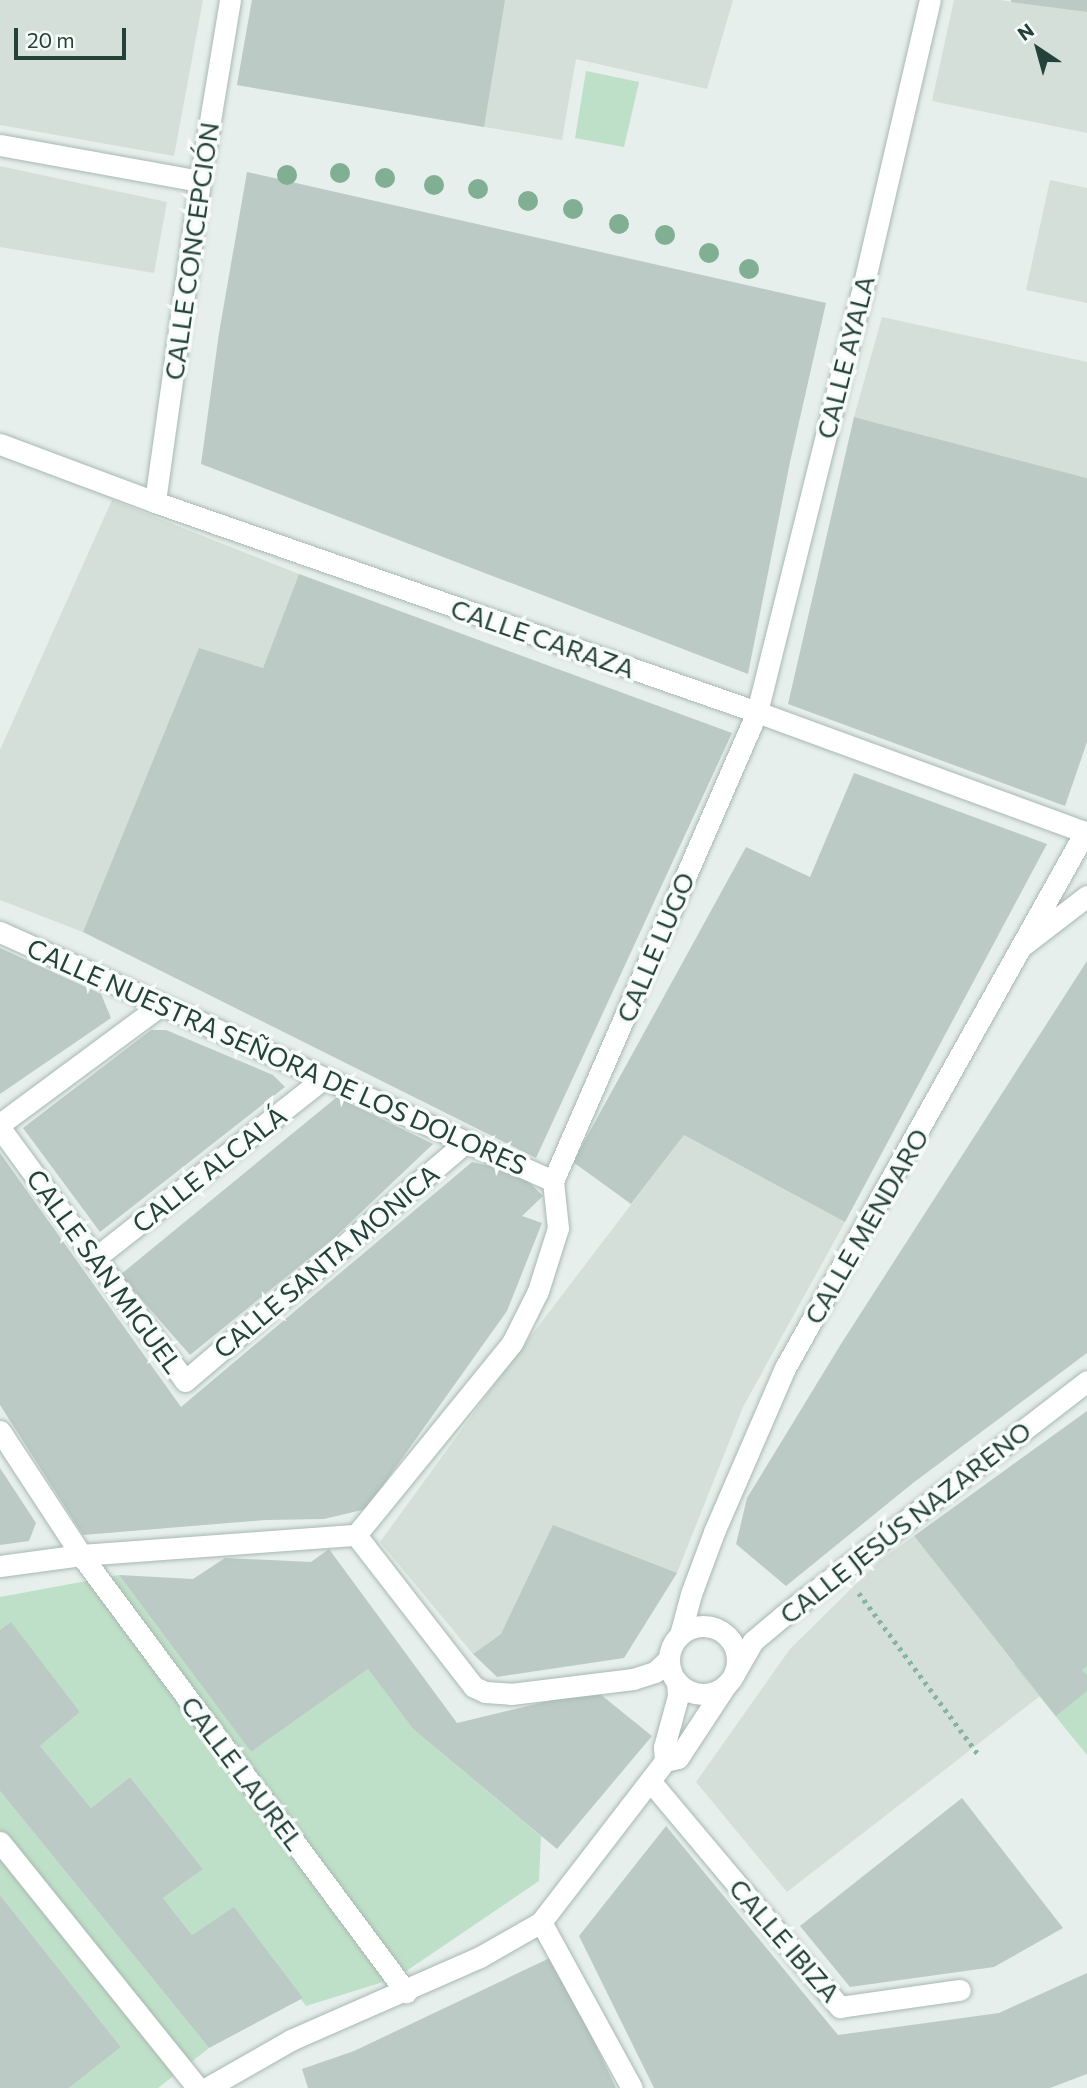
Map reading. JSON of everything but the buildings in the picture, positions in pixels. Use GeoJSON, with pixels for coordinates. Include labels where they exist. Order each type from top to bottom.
{"type":"FeatureCollection","features":[{"type":"Feature","properties":{"kind":"street","name":"CALLE CONCEPCIÓN"},"geometry":{"type":"LineString","coordinates":[[155,502],[200,181],[230,0]]}},
{"type":"Feature","properties":{"kind":"street","name":"CALLE AYALA"},"geometry":{"type":"LineString","coordinates":[[757,712],[861,296],[930,0]]}},
{"type":"Feature","properties":{"kind":"street"},"geometry":{"type":"LineString","coordinates":[[0,145],[200,181]]}},
{"type":"Feature","properties":{"kind":"street","name":"CALLE CARAZA"},"geometry":{"type":"LineString","coordinates":[[0,444],[155,502],[1086,830]]}},
{"type":"Feature","properties":{"kind":"street","name":"CALLE LUGO"},"geometry":{"type":"LineString","coordinates":[[553,1181],[757,712]]}},
{"type":"Feature","properties":{"kind":"street","name":"CALLE MENDARO"},"geometry":{"type":"LineString","coordinates":[[680,1635],[691,1594],[715,1532],[785,1368],[1086,830]]}},
{"type":"Feature","properties":{"kind":"street"},"geometry":{"type":"LineString","coordinates":[[1022,946],[1087,896]]}},
{"type":"Feature","properties":{"kind":"street","name":"CALLE NUESTRA SEÑORA DE LOS DOLORES"},"geometry":{"type":"LineString","coordinates":[[0,932],[553,1181]]}},
{"type":"Feature","properties":{"kind":"street"},"geometry":{"type":"LineString","coordinates":[[0,1126],[161,1005]]}},
{"type":"Feature","properties":{"kind":"street","name":"CALLE ALCALÁ"},"geometry":{"type":"LineString","coordinates":[[94,1258],[323,1079]]}},
{"type":"Feature","properties":{"kind":"street","name":"CALLE SAN MIGUEL"},"geometry":{"type":"LineString","coordinates":[[0,1126],[185,1381]]}},
{"type":"Feature","properties":{"kind":"street","name":"CALLE SANTA MONICA"},"geometry":{"type":"LineString","coordinates":[[185,1381],[467,1141]]}},
{"type":"Feature","properties":{"kind":"street"},"geometry":{"type":"LineString","coordinates":[[0,1566],[81,1555],[356,1535],[512,1343],[538,1291],[558,1228],[553,1181]]}},
{"type":"Feature","properties":{"kind":"street","name":"CALLE JESÚS NAZARENO"},"geometry":{"type":"LineString","coordinates":[[665,1761],[678,1758],[753,1641],[1087,1381]]}},
{"type":"Feature","properties":{"kind":"street","name":"CALLE LAUREL"},"geometry":{"type":"LineString","coordinates":[[0,1432],[81,1555],[406,1992]]}},
{"type":"Feature","properties":{"kind":"street"},"geometry":{"type":"LineString","coordinates":[[356,1535],[474,1686],[485,1692],[511,1693],[633,1679],[655,1672],[669,1659],[680,1635],[701,1626],[723,1632],[736,1651],[730,1680],[707,1694],[686,1690],[677,1683]]}},
{"type":"Feature","properties":{"kind":"street"},"geometry":{"type":"LineString","coordinates":[[207,2088],[291,2040],[406,1992],[480,1957],[541,1922],[665,1761],[664,1746],[678,1696],[677,1683],[669,1659]]}},
{"type":"Feature","properties":{"kind":"street","name":"CALLE IBIZA"},"geometry":{"type":"LineString","coordinates":[[651,1782],[840,2007],[960,1990]]}},
{"type":"Feature","properties":{"kind":"street"},"geometry":{"type":"LineString","coordinates":[[0,1842],[198,2088]]}},
{"type":"Feature","properties":{"kind":"street"},"geometry":{"type":"LineString","coordinates":[[541,1922],[632,2088]]}},
{"type":"Feature","properties":{"kind":"path"},"geometry":{"type":"LineString","coordinates":[[842,1570],[978,1754]]}},
{"type":"Feature","properties":{"kind":"shaded area"},"geometry":{"type":"Polygon","coordinates":[[[0,0],[203,0],[174,156],[0,125],[0,0]]]}},
{"type":"Feature","properties":{"kind":"shaded area"},"geometry":{"type":"Polygon","coordinates":[[[252,0],[733,0],[707,89],[576,59],[562,140],[237,85],[252,0]]]}},
{"type":"Feature","properties":{"kind":"shaded area"},"geometry":{"type":"Polygon","coordinates":[[[954,0],[1000,0],[1087,12],[1087,133],[932,101],[954,0]]]}},
{"type":"Feature","properties":{"kind":"shaded area"},"geometry":{"type":"Polygon","coordinates":[[[0,166],[167,202],[154,273],[0,247],[0,166]]]}},
{"type":"Feature","properties":{"kind":"shaded area"},"geometry":{"type":"Polygon","coordinates":[[[1050,180],[1087,188],[1087,303],[1026,290],[1050,180]]]}},
{"type":"Feature","properties":{"kind":"shaded area"},"geometry":{"type":"Polygon","coordinates":[[[882,317],[1087,362],[1087,478],[854,417],[882,317]]]}},
{"type":"Feature","properties":{"kind":"shaded area"},"geometry":{"type":"Polygon","coordinates":[[[112,500],[299,574],[263,668],[199,649],[88,934],[0,900],[0,750],[112,500]]]}},
{"type":"Feature","properties":{"kind":"shaded area"},"geometry":{"type":"Polygon","coordinates":[[[684,1135],[845,1222],[743,1407],[677,1573],[501,1634],[473,1654],[380,1542],[502,1374],[684,1135]]]}},
{"type":"Feature","properties":{"kind":"shaded area"},"geometry":{"type":"Polygon","coordinates":[[[914,1536],[1040,1696],[787,1892],[696,1782],[790,1649],[879,1561],[914,1536]]]}},
{"type":"Feature","properties":{"kind":"green space"},"geometry":{"type":"Polygon","coordinates":[[[586,71],[639,82],[624,147],[575,138],[586,71]]]}},
{"type":"Feature","properties":{"kind":"green space"},"geometry":{"type":"Polygon","coordinates":[[[119,1575],[251,1752],[368,1669],[413,1729],[541,1836],[539,1881],[396,1978],[306,2006],[234,1908],[192,1935],[163,1898],[203,1869],[130,1777],[91,1808],[40,1746],[80,1712],[11,1623],[0,1630],[0,1597],[119,1575]]]}},
{"type":"Feature","properties":{"kind":"green space"},"geometry":{"type":"Polygon","coordinates":[[[1087,1608],[1087,1755],[1014,1665],[1087,1608]]]}},
{"type":"Feature","properties":{"kind":"green space"},"geometry":{"type":"Polygon","coordinates":[[[0,1791],[209,2048],[158,2088],[69,2088],[121,2047],[0,1895],[0,1791]]]}}]}
